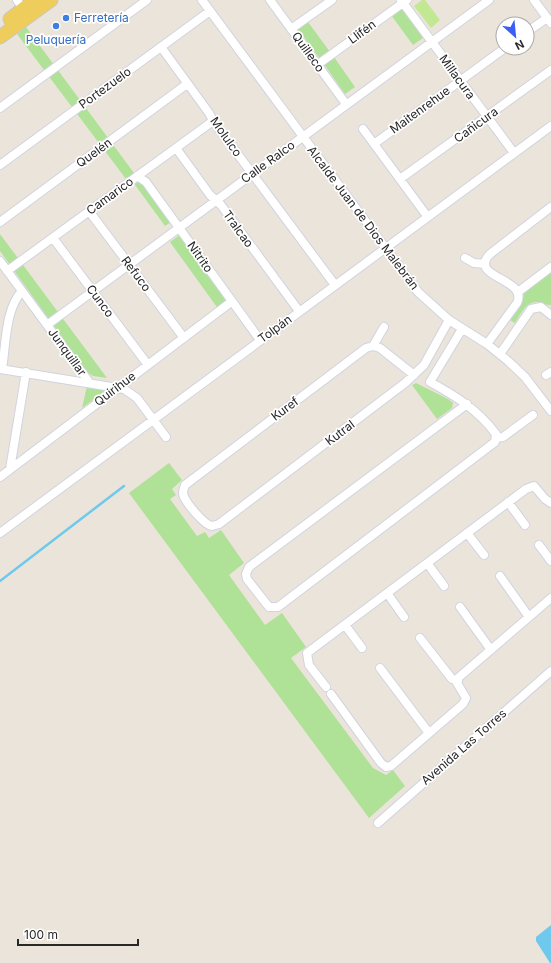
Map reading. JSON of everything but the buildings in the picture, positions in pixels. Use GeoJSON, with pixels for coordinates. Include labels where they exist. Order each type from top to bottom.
{"type":"FeatureCollection","features":[{"type":"Feature","properties":{"kind":"main road"},"geometry":{"type":"LineString","coordinates":[[0,26],[20,4],[36,0]]}},
{"type":"Feature","properties":{"kind":"main road"},"geometry":{"type":"LineString","coordinates":[[0,37],[51,0]]}},
{"type":"Feature","properties":{"kind":"street"},"geometry":{"type":"LineString","coordinates":[[0,108],[147,0]]}},
{"type":"Feature","properties":{"kind":"street","name":"Alcalde Juan de Dios Malebrán"},"geometry":{"type":"LineString","coordinates":[[202,0],[418,292],[449,320],[500,354],[525,377],[551,411]]}},
{"type":"Feature","properties":{"kind":"street","name":"Quilleco"},"geometry":{"type":"LineString","coordinates":[[270,0],[346,104]]}},
{"type":"Feature","properties":{"kind":"street"},"geometry":{"type":"LineString","coordinates":[[291,30],[332,0]]}},
{"type":"Feature","properties":{"kind":"street","name":"Calle Ralco"},"geometry":{"type":"LineString","coordinates":[[47,325],[489,0]]}},
{"type":"Feature","properties":{"kind":"street"},"geometry":{"type":"LineString","coordinates":[[534,0],[549,20],[535,28]]}},
{"type":"Feature","properties":{"kind":"street","name":"Millacura"},"geometry":{"type":"LineString","coordinates":[[404,1],[460,81],[514,153]]}},
{"type":"Feature","properties":{"kind":"street","name":"Llifén"},"geometry":{"type":"LineString","coordinates":[[317,65],[404,1]]}},
{"type":"Feature","properties":{"kind":"street","name":"Portezuelo"},"geometry":{"type":"LineString","coordinates":[[0,165],[210,11]]}},
{"type":"Feature","properties":{"kind":"street","name":"Molulco"},"geometry":{"type":"LineString","coordinates":[[161,47],[212,121],[335,285]]}},
{"type":"Feature","properties":{"kind":"street","name":"Maitenrehue"},"geometry":{"type":"LineString","coordinates":[[374,144],[495,55]]}},
{"type":"Feature","properties":{"kind":"street","name":"Cañicura"},"geometry":{"type":"LineString","coordinates":[[400,180],[551,70]]}},
{"type":"Feature","properties":{"kind":"street","name":"Quelén"},"geometry":{"type":"LineString","coordinates":[[0,222],[187,84]]}},
{"type":"Feature","properties":{"kind":"street","name":"Camarico"},"geometry":{"type":"LineString","coordinates":[[7,271],[212,121]]}},
{"type":"Feature","properties":{"kind":"street","name":"Tolpán"},"geometry":{"type":"LineString","coordinates":[[0,533],[427,216],[551,126]]}},
{"type":"Feature","properties":{"kind":"street"},"geometry":{"type":"LineString","coordinates":[[363,129],[427,216]]}},
{"type":"Feature","properties":{"kind":"street","name":"Tralcao"},"geometry":{"type":"LineString","coordinates":[[176,148],[299,311]]}},
{"type":"Feature","properties":{"kind":"street","name":"Nitrito"},"geometry":{"type":"LineString","coordinates":[[137,176],[146,182],[231,302],[260,340]]}},
{"type":"Feature","properties":{"kind":"street"},"geometry":{"type":"LineString","coordinates":[[518,292],[489,272],[485,264],[486,259],[490,254],[551,207]]}},
{"type":"Feature","properties":{"kind":"street","name":"Refuco"},"geometry":{"type":"LineString","coordinates":[[89,211],[184,338]]}},
{"type":"Feature","properties":{"kind":"street","name":"Cunco"},"geometry":{"type":"LineString","coordinates":[[53,238],[148,365]]}},
{"type":"Feature","properties":{"kind":"street"},"geometry":{"type":"LineString","coordinates":[[465,258],[474,263],[485,264]]}},
{"type":"Feature","properties":{"kind":"street","name":"Junquillar"},"geometry":{"type":"LineString","coordinates":[[0,261],[89,382],[118,387],[133,394],[166,437]]}},
{"type":"Feature","properties":{"kind":"street"},"geometry":{"type":"LineString","coordinates":[[487,344],[517,303],[518,292],[551,267]]}},
{"type":"Feature","properties":{"kind":"street"},"geometry":{"type":"LineString","coordinates":[[22,291],[15,300],[11,310],[1,369],[89,382]]}},
{"type":"Feature","properties":{"kind":"street","name":"Quirihue"},"geometry":{"type":"LineString","coordinates":[[0,477],[231,302]]}},
{"type":"Feature","properties":{"kind":"street"},"geometry":{"type":"LineString","coordinates":[[500,354],[529,310],[538,307],[550,312]]}},
{"type":"Feature","properties":{"kind":"street","name":"Kutral"},"geometry":{"type":"LineString","coordinates":[[212,526],[225,519],[414,375],[424,365],[449,320]]}},
{"type":"Feature","properties":{"kind":"street"},"geometry":{"type":"LineString","coordinates":[[384,327],[373,346],[380,348],[414,375]]}},
{"type":"Feature","properties":{"kind":"street"},"geometry":{"type":"LineString","coordinates":[[462,329],[430,382],[467,404],[483,418],[496,434],[496,438]]}},
{"type":"Feature","properties":{"kind":"street","name":"Kuref"},"geometry":{"type":"LineString","coordinates":[[212,526],[203,522],[186,499],[183,490],[188,483],[366,348],[373,346]]}},
{"type":"Feature","properties":{"kind":"street"},"geometry":{"type":"LineString","coordinates":[[10,469],[26,372]]}},
{"type":"Feature","properties":{"kind":"street"},"geometry":{"type":"LineString","coordinates":[[467,404],[249,567],[246,574],[247,579],[269,607],[278,607],[491,445],[496,438],[504,437],[533,415]]}},
{"type":"Feature","properties":{"kind":"street"},"geometry":{"type":"LineString","coordinates":[[458,681],[466,698],[463,704],[391,766],[386,767],[381,763],[309,665],[307,653],[526,489],[534,486],[545,499],[551,503]]}},
{"type":"Feature","properties":{"kind":"street"},"geometry":{"type":"LineString","coordinates":[[508,502],[524,526]]}},
{"type":"Feature","properties":{"kind":"street"},"geometry":{"type":"LineString","coordinates":[[467,533],[484,555]]}},
{"type":"Feature","properties":{"kind":"street"},"geometry":{"type":"LineString","coordinates":[[539,545],[551,561]]}},
{"type":"Feature","properties":{"kind":"street"},"geometry":{"type":"LineString","coordinates":[[427,563],[444,586]]}},
{"type":"Feature","properties":{"kind":"street"},"geometry":{"type":"LineString","coordinates":[[500,576],[529,617]]}},
{"type":"Feature","properties":{"kind":"street"},"geometry":{"type":"LineString","coordinates":[[387,593],[404,617]]}},
{"type":"Feature","properties":{"kind":"street"},"geometry":{"type":"LineString","coordinates":[[458,681],[458,678],[551,598]]}},
{"type":"Feature","properties":{"kind":"street"},"geometry":{"type":"LineString","coordinates":[[460,607],[491,650]]}},
{"type":"Feature","properties":{"kind":"street"},"geometry":{"type":"LineString","coordinates":[[345,625],[362,648]]}},
{"type":"Feature","properties":{"kind":"street"},"geometry":{"type":"LineString","coordinates":[[420,638],[452,680],[458,681]]}},
{"type":"Feature","properties":{"kind":"street"},"geometry":{"type":"LineString","coordinates":[[380,668],[430,733]]}},
{"type":"Feature","properties":{"kind":"street","name":"Avenida Las Torres"},"geometry":{"type":"LineString","coordinates":[[378,823],[551,671]]}},
{"type":"Feature","properties":{"kind":"green space"},"geometry":{"type":"Polygon","coordinates":[[[422,0],[425,0],[440,20],[431,28],[414,6],[422,0]]]}},
{"type":"Feature","properties":{"kind":"green space"},"geometry":{"type":"Polygon","coordinates":[[[401,8],[423,38],[413,45],[391,15],[401,8]]]}},
{"type":"Feature","properties":{"kind":"green space"},"geometry":{"type":"Polygon","coordinates":[[[308,22],[330,52],[320,59],[298,29],[308,22]]]}},
{"type":"Feature","properties":{"kind":"green space"},"geometry":{"type":"Polygon","coordinates":[[[26,27],[134,173],[126,179],[17,34],[26,27]]]}},
{"type":"Feature","properties":{"kind":"green space"},"geometry":{"type":"Polygon","coordinates":[[[334,57],[355,87],[345,94],[324,64],[334,57]]]}},
{"type":"Feature","properties":{"kind":"green space"},"geometry":{"type":"Polygon","coordinates":[[[143,175],[175,219],[165,226],[133,182],[143,175]]]}},
{"type":"Feature","properties":{"kind":"green space"},"geometry":{"type":"Polygon","coordinates":[[[184,232],[252,335],[228,303],[219,310],[170,242],[184,232]]]}},
{"type":"Feature","properties":{"kind":"green space"},"geometry":{"type":"Polygon","coordinates":[[[0,234],[107,378],[93,376],[87,372],[0,251],[0,234]]]}},
{"type":"Feature","properties":{"kind":"green space"},"geometry":{"type":"Polygon","coordinates":[[[551,270],[551,305],[534,302],[524,309],[515,323],[510,320],[522,303],[524,292],[551,270]]]}},
{"type":"Feature","properties":{"kind":"green space"},"geometry":{"type":"Polygon","coordinates":[[[416,383],[448,399],[453,403],[452,408],[437,419],[412,385],[416,383]]]}},
{"type":"Feature","properties":{"kind":"green space"},"geometry":{"type":"Polygon","coordinates":[[[87,386],[106,390],[82,408],[87,386]]]}},
{"type":"Feature","properties":{"kind":"green space"},"geometry":{"type":"Polygon","coordinates":[[[169,463],[182,480],[172,489],[176,495],[170,499],[197,536],[205,532],[209,538],[221,530],[244,563],[229,575],[265,625],[282,613],[306,647],[291,658],[373,768],[386,775],[393,770],[405,786],[369,818],[129,493],[169,463]]]}},
{"type":"Feature","properties":{"kind":"water"},"geometry":{"type":"Polygon","coordinates":[[[551,925],[550,963],[536,941],[536,937],[551,925]]]}},
{"type":"Feature","properties":{"kind":"waterway"},"geometry":{"type":"LineString","coordinates":[[0,581],[124,486]]}},
{"type":"Feature","properties":{"kind":"place","name":"Ferretería"},"geometry":{"type":"Point","coordinates":[66,18]}},
{"type":"Feature","properties":{"kind":"place","name":"Peluquería"},"geometry":{"type":"Point","coordinates":[56,26]}}]}
